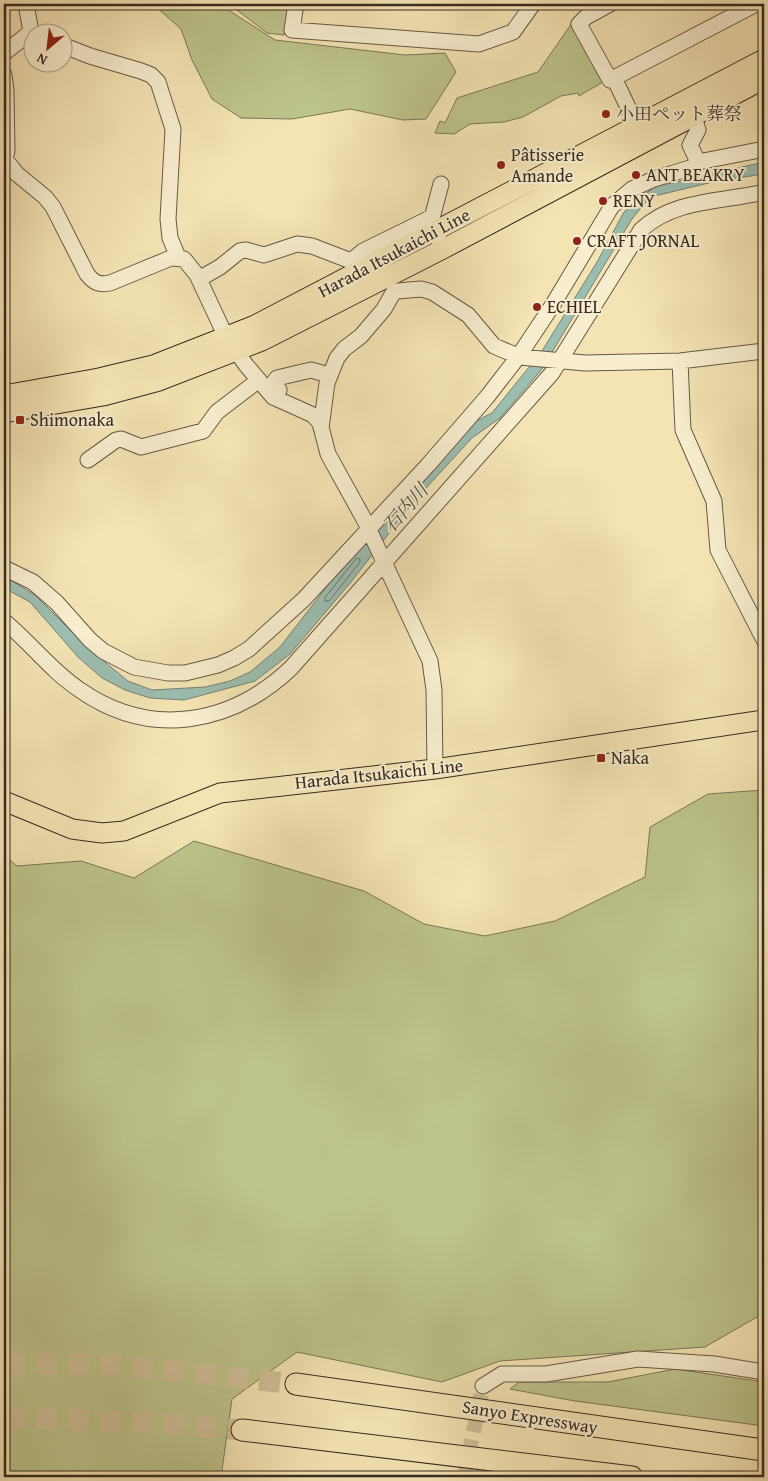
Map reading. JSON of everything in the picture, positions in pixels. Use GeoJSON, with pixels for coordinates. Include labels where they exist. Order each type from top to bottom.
{"type":"FeatureCollection","features":[{"type":"Feature","properties":{"kind":"highway","name":"Sanyo Expressway"},"geometry":{"type":"LineString","coordinates":[[296,1384],[764,1450]]}},
{"type":"Feature","properties":{"kind":"highway"},"geometry":{"type":"LineString","coordinates":[[242,1430],[632,1477]]}},
{"type":"Feature","properties":{"kind":"main road","name":"Harada Itsukaichi Line"},"geometry":{"type":"LineString","coordinates":[[4,413],[102,396],[149,384],[231,345],[255,326],[354,266],[433,224],[637,126],[764,59]]}},
{"type":"Feature","properties":{"kind":"main road","name":"Harada Itsukaichi Line"},"geometry":{"type":"LineString","coordinates":[[4,395],[99,378],[231,345],[262,341],[443,249],[764,80]]}},
{"type":"Feature","properties":{"kind":"main road","name":"Harada Itsukaichi Line"},"geometry":{"type":"LineString","coordinates":[[4,801],[72,829],[102,833],[124,831],[220,793],[435,769],[764,720]]}},
{"type":"Feature","properties":{"kind":"street"},"geometry":{"type":"LineString","coordinates":[[26,4],[30,22]]}},
{"type":"Feature","properties":{"kind":"street"},"geometry":{"type":"LineString","coordinates":[[296,4],[292,30],[477,44],[512,32],[533,4]]}},
{"type":"Feature","properties":{"kind":"street"},"geometry":{"type":"LineString","coordinates":[[610,4],[586,17],[579,24],[610,80],[756,4]]}},
{"type":"Feature","properties":{"kind":"street"},"geometry":{"type":"LineString","coordinates":[[4,53],[22,40]]}},
{"type":"Feature","properties":{"kind":"street"},"geometry":{"type":"LineString","coordinates":[[72,49],[90,56],[142,70],[158,82],[173,129],[168,220],[170,238],[178,257],[190,263],[231,345],[275,398],[313,415],[321,428],[330,458],[370,531],[430,660],[434,690],[435,769]]}},
{"type":"Feature","properties":{"kind":"street"},"geometry":{"type":"LineString","coordinates":[[4,75],[7,151],[4,158],[17,174],[45,197],[53,207],[87,274],[93,281],[102,284],[110,283],[178,257]]}},
{"type":"Feature","properties":{"kind":"street"},"geometry":{"type":"LineString","coordinates":[[614,78],[637,126]]}},
{"type":"Feature","properties":{"kind":"street"},"geometry":{"type":"LineString","coordinates":[[694,117],[698,130],[690,145],[698,162]]}},
{"type":"Feature","properties":{"kind":"street"},"geometry":{"type":"LineString","coordinates":[[4,568],[33,582],[46,592],[90,640],[118,660],[150,671],[185,673],[218,665],[249,649],[304,599],[370,531],[519,357],[612,206],[632,189],[654,179],[693,167],[698,162],[764,149]]}},
{"type":"Feature","properties":{"kind":"street"},"geometry":{"type":"LineString","coordinates":[[441,184],[433,224],[443,249]]}},
{"type":"Feature","properties":{"kind":"street"},"geometry":{"type":"LineString","coordinates":[[4,621],[62,676],[96,701],[136,716],[178,720],[200,718],[240,705],[276,682],[384,562],[559,360],[634,241],[650,221],[661,214],[680,207],[764,192]]}},
{"type":"Feature","properties":{"kind":"street"},"geometry":{"type":"LineString","coordinates":[[199,279],[220,267],[235,254],[246,250],[264,255],[290,246],[305,244],[354,266],[363,252],[401,233],[433,224]]}},
{"type":"Feature","properties":{"kind":"street"},"geometry":{"type":"LineString","coordinates":[[321,428],[329,375],[340,353],[361,336],[384,309],[393,293],[421,282],[462,310],[493,344],[519,357],[585,363],[680,362],[764,351]]}},
{"type":"Feature","properties":{"kind":"street"},"geometry":{"type":"LineString","coordinates":[[680,362],[682,430],[714,501],[718,550],[764,640]]}},
{"type":"Feature","properties":{"kind":"street"},"geometry":{"type":"LineString","coordinates":[[275,398],[279,390],[274,382],[277,378],[311,370],[329,375]]}},
{"type":"Feature","properties":{"kind":"street"},"geometry":{"type":"LineString","coordinates":[[88,460],[116,440],[121,439],[140,447],[203,431],[217,412],[259,380]]}},
{"type":"Feature","properties":{"kind":"street"},"geometry":{"type":"LineString","coordinates":[[483,1386],[502,1374],[546,1374],[638,1359],[714,1364],[764,1372]]}},
{"type":"Feature","properties":{"kind":"green space"},"geometry":{"type":"Polygon","coordinates":[[[153,4],[219,4],[275,40],[405,55],[445,53],[456,72],[426,119],[403,120],[350,109],[292,119],[241,118],[212,99],[192,60],[181,29],[153,4]]]}},
{"type":"Feature","properties":{"kind":"green space"},"geometry":{"type":"Polygon","coordinates":[[[229,4],[290,4],[284,35],[267,33],[229,4]]]}},
{"type":"Feature","properties":{"kind":"green space"},"geometry":{"type":"Polygon","coordinates":[[[572,23],[603,82],[579,96],[578,93],[561,96],[523,117],[504,122],[470,124],[454,134],[435,133],[440,121],[445,123],[457,98],[538,72],[572,23]]]}},
{"type":"Feature","properties":{"kind":"green space"},"geometry":{"type":"Polygon","coordinates":[[[764,790],[764,1313],[705,1347],[500,1361],[442,1382],[297,1352],[232,1399],[221,1477],[4,1477],[4,855],[17,866],[81,861],[134,878],[194,841],[364,891],[424,924],[485,936],[555,921],[645,877],[650,827],[708,794],[764,790]]]}},
{"type":"Feature","properties":{"kind":"green space"},"geometry":{"type":"Polygon","coordinates":[[[675,1369],[764,1382],[764,1426],[575,1401],[510,1389],[519,1382],[608,1382],[675,1369]]]}},
{"type":"Feature","properties":{"kind":"water","name":"石内川"},"geometry":{"type":"Polygon","coordinates":[[[764,162],[764,174],[717,181],[650,197],[632,219],[542,369],[500,418],[472,438],[415,500],[351,582],[290,654],[255,681],[184,700],[150,698],[125,690],[102,678],[78,657],[30,602],[4,588],[4,576],[35,595],[89,649],[128,681],[152,690],[205,687],[230,681],[250,672],[280,647],[346,562],[478,420],[492,413],[542,351],[597,262],[624,212],[654,187],[764,162]]]}},
{"type":"Feature","properties":{"kind":"tunnel"},"geometry":{"type":"LineString","coordinates":[[402,235],[421,274]]}},
{"type":"Feature","properties":{"kind":"tunnel"},"geometry":{"type":"LineString","coordinates":[[4,1363],[116,1365],[296,1384]]}},
{"type":"Feature","properties":{"kind":"tunnel"},"geometry":{"type":"LineString","coordinates":[[464,1477],[483,1386]]}},
{"type":"Feature","properties":{"kind":"tunnel"},"geometry":{"type":"LineString","coordinates":[[4,1418],[141,1422],[242,1430]]}},
{"type":"Feature","properties":{"kind":"place","name":"小田ペット葬祭"},"geometry":{"type":"Point","coordinates":[606,114]}},
{"type":"Feature","properties":{"kind":"place","name":"Pâtisserie Amande"},"geometry":{"type":"Point","coordinates":[501,165]}},
{"type":"Feature","properties":{"kind":"place","name":"ANT BEAKRY"},"geometry":{"type":"Point","coordinates":[636,175]}},
{"type":"Feature","properties":{"kind":"place","name":"RENY"},"geometry":{"type":"Point","coordinates":[603,201]}},
{"type":"Feature","properties":{"kind":"place","name":"CRAFT JORNAL"},"geometry":{"type":"Point","coordinates":[577,241]}},
{"type":"Feature","properties":{"kind":"place","name":"ECHIEL"},"geometry":{"type":"Point","coordinates":[537,307]}},
{"type":"Feature","properties":{"kind":"place","name":"Shimonaka"},"geometry":{"type":"Point","coordinates":[20,420]}},
{"type":"Feature","properties":{"kind":"place","name":"Naka"},"geometry":{"type":"Point","coordinates":[601,758]}}]}
